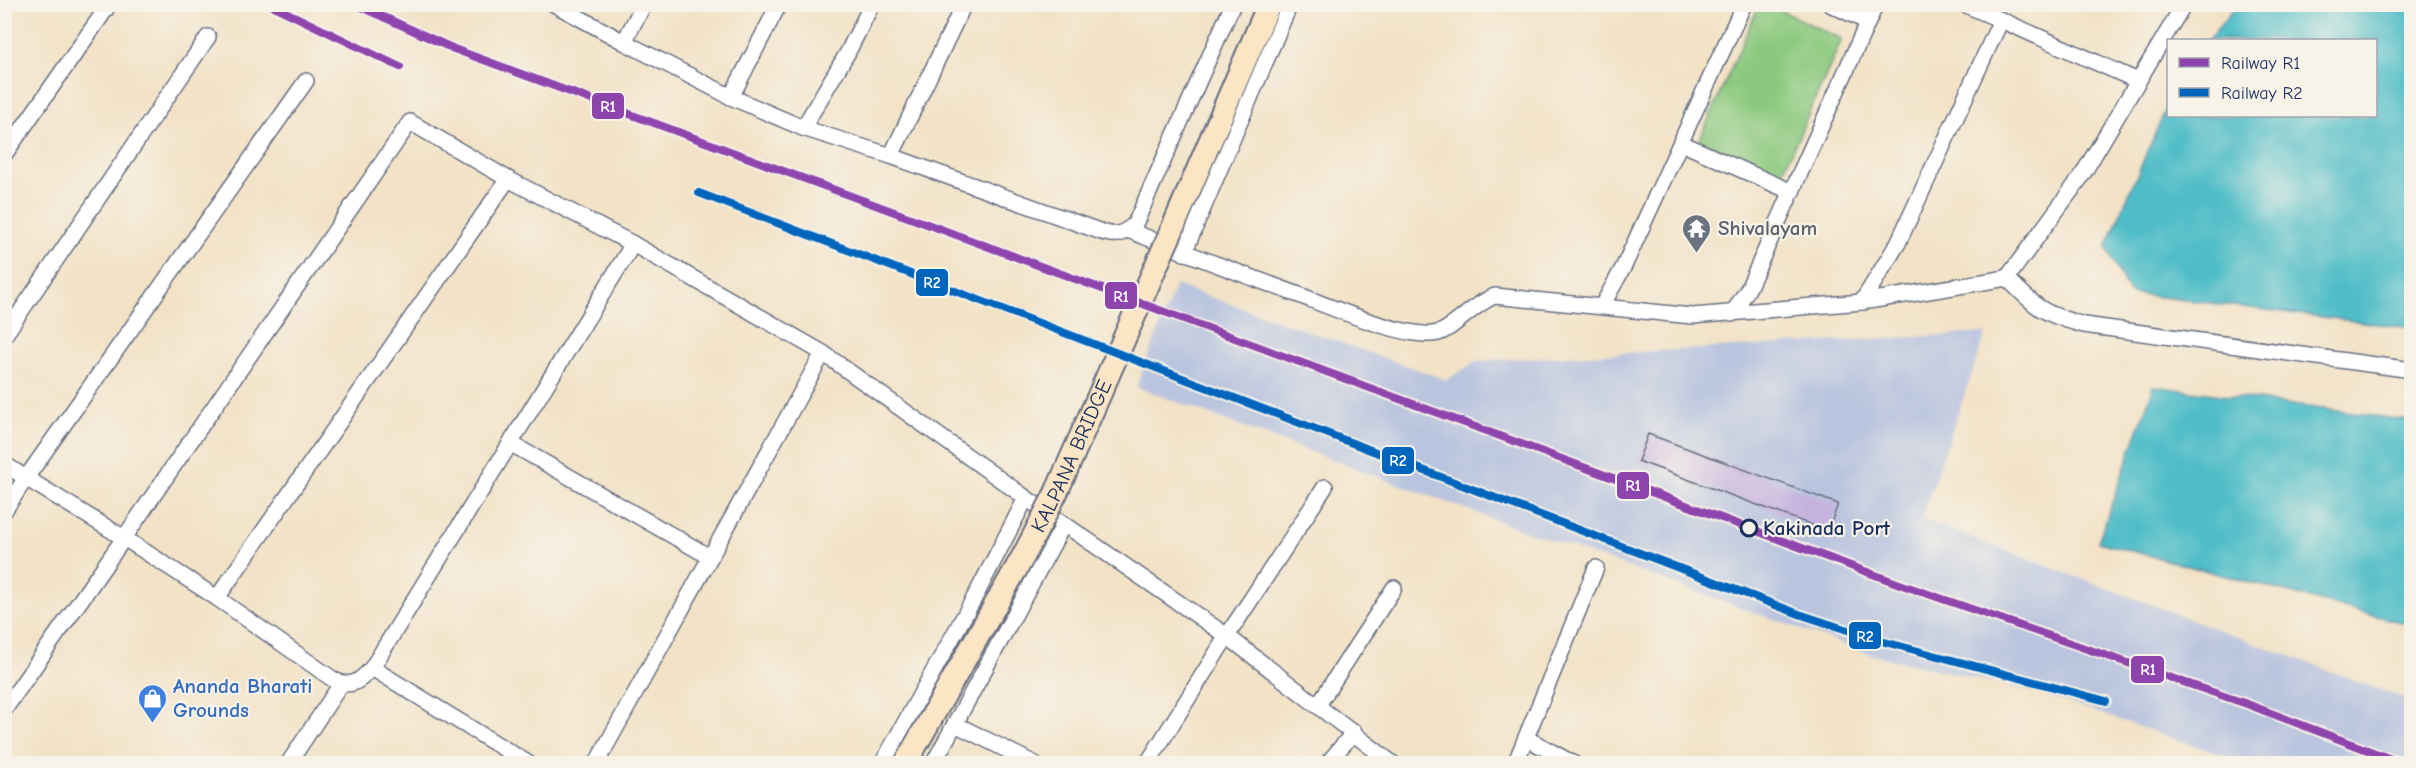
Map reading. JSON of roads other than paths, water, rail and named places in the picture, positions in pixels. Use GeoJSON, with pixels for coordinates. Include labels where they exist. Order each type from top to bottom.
{"type":"FeatureCollection","features":[{"type":"Feature","properties":{"kind":"main road","name":"KALPANA BRIDGE"},"geometry":{"type":"LineString","coordinates":[[905,764],[1024,555],[1056,493],[1269,4]]}},
{"type":"Feature","properties":{"kind":"street"},"geometry":{"type":"LineString","coordinates":[[554,4],[731,97],[803,128],[891,156],[1111,235],[1124,234],[1135,224],[1233,4]]}},
{"type":"Feature","properties":{"kind":"street"},"geometry":{"type":"LineString","coordinates":[[624,42],[644,4]]}},
{"type":"Feature","properties":{"kind":"street"},"geometry":{"type":"LineString","coordinates":[[731,97],[779,4]]}},
{"type":"Feature","properties":{"kind":"street"},"geometry":{"type":"LineString","coordinates":[[803,128],[848,52],[872,4]]}},
{"type":"Feature","properties":{"kind":"street"},"geometry":{"type":"LineString","coordinates":[[891,156],[964,4]]}},
{"type":"Feature","properties":{"kind":"street"},"geometry":{"type":"LineString","coordinates":[[1184,253],[1290,4]]}},
{"type":"Feature","properties":{"kind":"street"},"geometry":{"type":"LineString","coordinates":[[1602,306],[1624,266],[1744,4]]}},
{"type":"Feature","properties":{"kind":"street"},"geometry":{"type":"LineString","coordinates":[[1830,4],[1868,22]]}},
{"type":"Feature","properties":{"kind":"street"},"geometry":{"type":"LineString","coordinates":[[1732,314],[1748,289],[1875,4]]}},
{"type":"Feature","properties":{"kind":"street"},"geometry":{"type":"LineString","coordinates":[[1964,4],[2138,81]]}},
{"type":"Feature","properties":{"kind":"street"},"geometry":{"type":"LineString","coordinates":[[1128,230],[1184,253],[1376,323],[1421,333],[1439,333],[1481,301],[1495,296],[1692,316],[1862,302],[2007,278],[2081,177],[2184,4]]}},
{"type":"Feature","properties":{"kind":"street"},"geometry":{"type":"LineString","coordinates":[[4,155],[105,9]]}},
{"type":"Feature","properties":{"kind":"street"},"geometry":{"type":"LineString","coordinates":[[1862,302],[1898,243],[2001,20]]}},
{"type":"Feature","properties":{"kind":"street"},"geometry":{"type":"LineString","coordinates":[[4,336],[208,37]]}},
{"type":"Feature","properties":{"kind":"street"},"geometry":{"type":"LineString","coordinates":[[4,511],[306,81]]}},
{"type":"Feature","properties":{"kind":"street"},"geometry":{"type":"LineString","coordinates":[[4,710],[410,122],[508,179],[633,244],[823,352],[1026,498],[1227,636],[1393,764]]}},
{"type":"Feature","properties":{"kind":"street"},"geometry":{"type":"LineString","coordinates":[[1681,143],[1792,192]]}},
{"type":"Feature","properties":{"kind":"street"},"geometry":{"type":"LineString","coordinates":[[217,598],[508,179]]}},
{"type":"Feature","properties":{"kind":"street"},"geometry":{"type":"LineString","coordinates":[[4,464],[217,598],[341,684],[349,685],[359,682],[372,668],[633,244]]}},
{"type":"Feature","properties":{"kind":"street"},"geometry":{"type":"LineString","coordinates":[[2007,278],[2036,307],[2056,318],[2084,325],[2412,370]]}},
{"type":"Feature","properties":{"kind":"street"},"geometry":{"type":"LineString","coordinates":[[596,764],[823,352]]}},
{"type":"Feature","properties":{"kind":"street"},"geometry":{"type":"LineString","coordinates":[[510,443],[710,557]]}},
{"type":"Feature","properties":{"kind":"street"},"geometry":{"type":"LineString","coordinates":[[1147,764],[1227,636],[1325,488]]}},
{"type":"Feature","properties":{"kind":"street"},"geometry":{"type":"LineString","coordinates":[[882,764],[978,591],[1026,498]]}},
{"type":"Feature","properties":{"kind":"street"},"geometry":{"type":"LineString","coordinates":[[933,764],[1064,524]]}},
{"type":"Feature","properties":{"kind":"street"},"geometry":{"type":"LineString","coordinates":[[1515,764],[1596,568]]}},
{"type":"Feature","properties":{"kind":"street"},"geometry":{"type":"LineString","coordinates":[[1318,705],[1394,588]]}},
{"type":"Feature","properties":{"kind":"street"},"geometry":{"type":"LineString","coordinates":[[372,668],[529,764]]}},
{"type":"Feature","properties":{"kind":"street"},"geometry":{"type":"LineString","coordinates":[[288,764],[341,684]]}},
{"type":"Feature","properties":{"kind":"street"},"geometry":{"type":"LineString","coordinates":[[955,724],[1035,764]]}},
{"type":"Feature","properties":{"kind":"street"},"geometry":{"type":"LineString","coordinates":[[1328,764],[1354,732]]}},
{"type":"Feature","properties":{"kind":"street"},"geometry":{"type":"LineString","coordinates":[[1526,738],[1574,764]]}},
{"type":"Feature","properties":{"kind":"water"},"geometry":{"type":"Polygon","coordinates":[[[2237,5],[2411,5],[2411,328],[2129,293],[2106,247],[2167,106],[2167,117],[2377,117],[2377,39],[2209,39],[2237,5]]]}},
{"type":"Feature","properties":{"kind":"water"},"geometry":{"type":"Polygon","coordinates":[[[2154,386],[2411,421],[2411,625],[2098,542],[2154,386]]]}},
{"type":"Feature","properties":{"kind":"rail line","name":"R1"},"geometry":{"type":"LineString","coordinates":[[269,4],[400,67]]}},
{"type":"Feature","properties":{"kind":"rail line","name":"R1"},"geometry":{"type":"LineString","coordinates":[[355,4],[454,49],[1905,586],[2247,704],[2404,764]]}},
{"type":"Feature","properties":{"kind":"rail line","name":"R2"},"geometry":{"type":"LineString","coordinates":[[699,193],[1799,614],[1881,641],[2106,701]]}},
{"type":"Feature","properties":{"kind":"place","name":"Shivalayam"},"geometry":{"type":"Point","coordinates":[1697,254]}},
{"type":"Feature","properties":{"kind":"place","name":"Kakinada Port"},"geometry":{"type":"Point","coordinates":[1749,528]}},
{"type":"Feature","properties":{"kind":"place","name":"Ananda Bharati Grounds"},"geometry":{"type":"Point","coordinates":[152,724]}}]}
